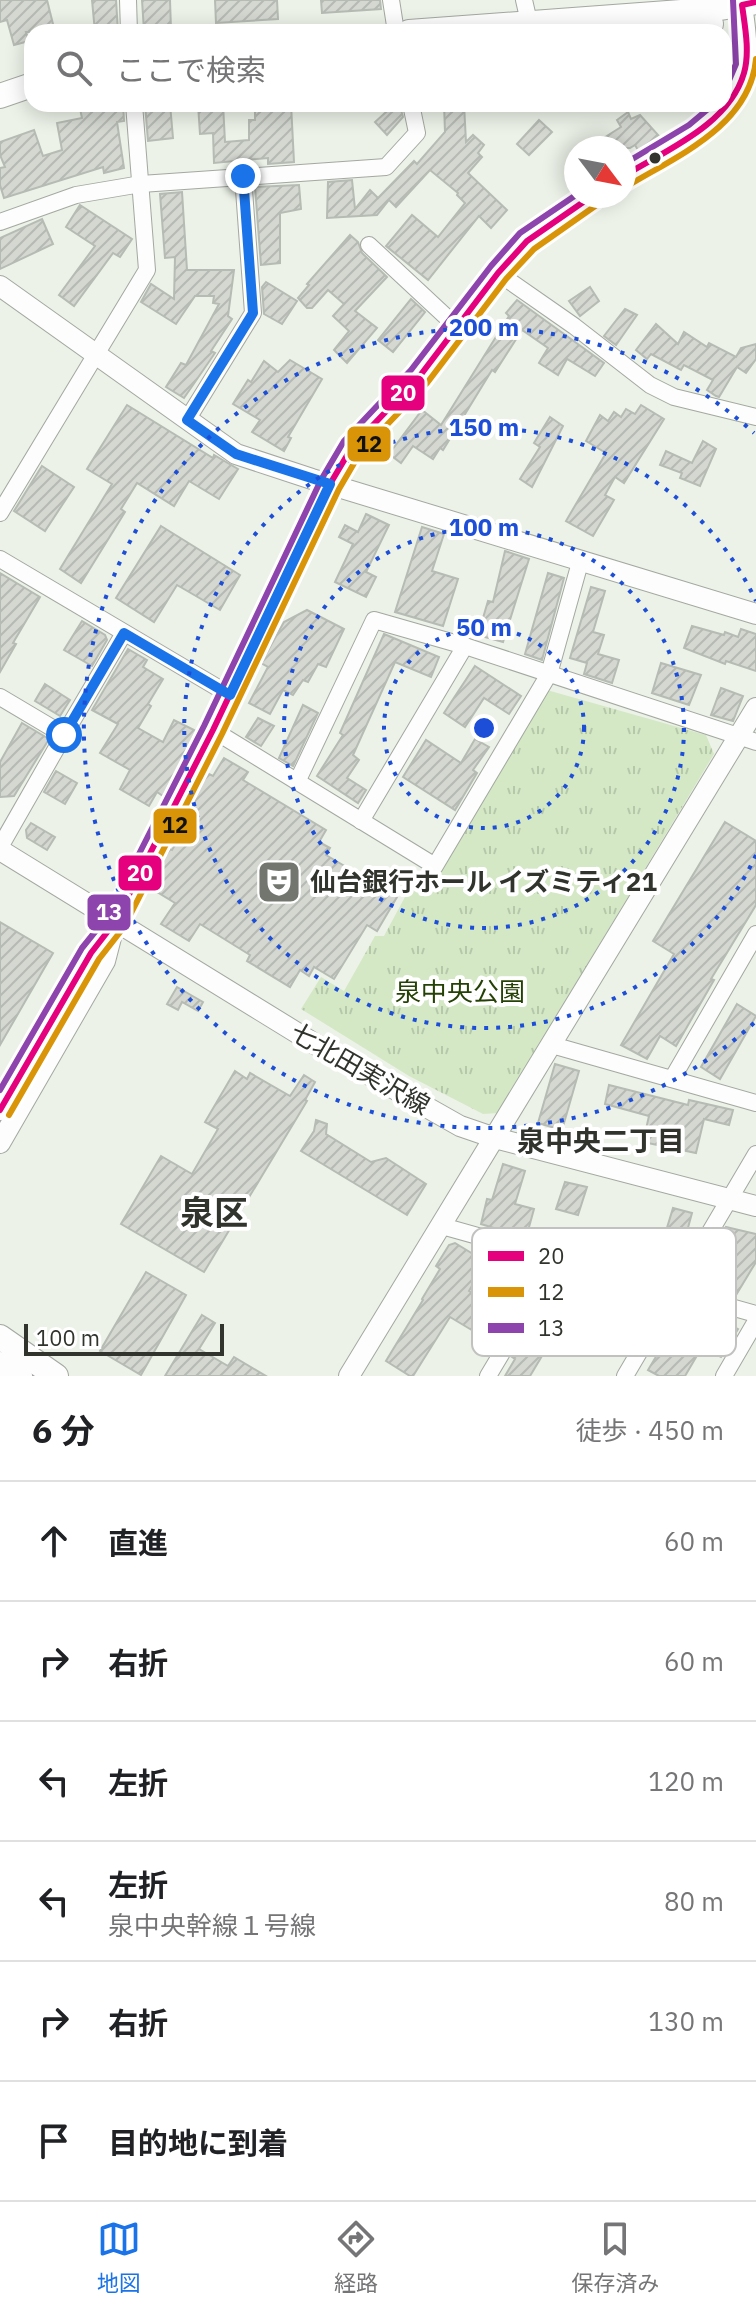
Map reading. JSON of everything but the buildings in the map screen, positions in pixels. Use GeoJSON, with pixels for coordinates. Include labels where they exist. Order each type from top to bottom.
{"type":"FeatureCollection","features":[{"type":"Feature","properties":{"kind":"main road"},"geometry":{"type":"LineString","coordinates":[[454,24],[526,11],[747,7]]}},
{"type":"Feature","properties":{"kind":"main road"},"geometry":{"type":"LineString","coordinates":[[694,24],[747,7]]}},
{"type":"Feature","properties":{"kind":"main road"},"geometry":{"type":"LineString","coordinates":[[0,79],[24,72]]}},
{"type":"Feature","properties":{"kind":"main road"},"geometry":{"type":"LineString","coordinates":[[0,96],[24,88]]}},
{"type":"Feature","properties":{"kind":"main road"},"geometry":{"type":"LineString","coordinates":[[0,1337],[56,1376]]}},
{"type":"Feature","properties":{"kind":"main road"},"geometry":{"type":"LineString","coordinates":[[0,1364],[20,1376]]}},
{"type":"Feature","properties":{"kind":"street"},"geometry":{"type":"LineString","coordinates":[[128,0],[129,24]]}},
{"type":"Feature","properties":{"kind":"street"},"geometry":{"type":"LineString","coordinates":[[391,0],[395,24]]}},
{"type":"Feature","properties":{"kind":"street"},"geometry":{"type":"LineString","coordinates":[[732,99],[745,72],[747,7]]}},
{"type":"Feature","properties":{"kind":"street"},"geometry":{"type":"LineString","coordinates":[[0,513],[147,270],[135,112]]}},
{"type":"Feature","properties":{"kind":"street"},"geometry":{"type":"LineString","coordinates":[[0,222],[76,195],[141,184],[386,167],[417,133],[413,112]]}},
{"type":"Feature","properties":{"kind":"street"},"geometry":{"type":"LineString","coordinates":[[636,168],[720,112]]}},
{"type":"Feature","properties":{"kind":"street"},"geometry":{"type":"LineString","coordinates":[[187,420],[253,313],[243,176]]}},
{"type":"Feature","properties":{"kind":"street"},"geometry":{"type":"LineString","coordinates":[[0,1110],[91,953],[115,922],[213,730],[330,484],[352,447],[419,377],[498,273],[527,241],[575,208]]}},
{"type":"Feature","properties":{"kind":"street"},"geometry":{"type":"LineString","coordinates":[[369,245],[457,327]]}},
{"type":"Feature","properties":{"kind":"street"},"geometry":{"type":"LineString","coordinates":[[498,273],[574,326],[650,385],[674,397],[756,417]]}},
{"type":"Feature","properties":{"kind":"street"},"geometry":{"type":"LineString","coordinates":[[0,286],[236,454],[756,614]]}},
{"type":"Feature","properties":{"kind":"street"},"geometry":{"type":"LineString","coordinates":[[0,559],[230,695]]}},
{"type":"Feature","properties":{"kind":"street"},"geometry":{"type":"LineString","coordinates":[[213,730],[435,866],[549,674],[581,559]]}},
{"type":"Feature","properties":{"kind":"street"},"geometry":{"type":"LineString","coordinates":[[297,782],[374,620],[465,646],[748,739]]}},
{"type":"Feature","properties":{"kind":"street"},"geometry":{"type":"LineString","coordinates":[[0,848],[124,633]]}},
{"type":"Feature","properties":{"kind":"street"},"geometry":{"type":"LineString","coordinates":[[361,821],[465,646]]}},
{"type":"Feature","properties":{"kind":"street"},"geometry":{"type":"LineString","coordinates":[[0,697],[64,735]]}},
{"type":"Feature","properties":{"kind":"street"},"geometry":{"type":"LineString","coordinates":[[349,1376],[552,1045],[748,739],[756,708]]}},
{"type":"Feature","properties":{"kind":"street","name":"七北田実沢線"},"geometry":{"type":"LineString","coordinates":[[0,848],[315,1044],[460,1126],[495,1138],[756,1206]]}},
{"type":"Feature","properties":{"kind":"street"},"geometry":{"type":"LineString","coordinates":[[0,1143],[105,961],[115,922]]}},
{"type":"Feature","properties":{"kind":"street"},"geometry":{"type":"LineString","coordinates":[[672,1079],[756,934]]}},
{"type":"Feature","properties":{"kind":"street"},"geometry":{"type":"LineString","coordinates":[[552,1045],[756,1103]]}},
{"type":"Feature","properties":{"kind":"street"},"geometry":{"type":"LineString","coordinates":[[713,1228],[756,1154]]}},
{"type":"Feature","properties":{"kind":"street"},"geometry":{"type":"LineString","coordinates":[[442,1226],[472,1235]]}},
{"type":"Feature","properties":{"kind":"street"},"geometry":{"type":"LineString","coordinates":[[736,1308],[756,1314]]}},
{"type":"Feature","properties":{"kind":"street"},"geometry":{"type":"LineString","coordinates":[[736,1355],[756,1321]]}},
{"type":"Feature","properties":{"kind":"street"},"geometry":{"type":"LineString","coordinates":[[488,1376],[500,1356]]}},
{"type":"Feature","properties":{"kind":"street"},"geometry":{"type":"LineString","coordinates":[[625,1376],[637,1356]]}},
{"type":"Feature","properties":{"kind":"street"},"geometry":{"type":"LineString","coordinates":[[724,1376],[736,1356]]}},
{"type":"Feature","properties":{"kind":"green space","name":"泉中央公園"},"geometry":{"type":"Polygon","coordinates":[[[547,690],[706,735],[714,754],[498,1113],[483,1114],[409,1076],[301,1009],[321,977],[344,991],[375,936],[384,936],[413,882],[430,885],[547,690]]]}},
{"type":"Feature","properties":{"kind":"transit line","name":"13"},"geometry":{"type":"LineString","coordinates":[[732,73],[736,64],[733,0]]}},
{"type":"Feature","properties":{"kind":"transit line","name":"20"},"geometry":{"type":"LineString","coordinates":[[732,97],[744,73],[747,57],[742,5],[756,2]]}},
{"type":"Feature","properties":{"kind":"transit line","name":"12"},"geometry":{"type":"LineString","coordinates":[[636,181],[690,149],[726,120],[741,102],[751,82],[756,59]]}},
{"type":"Feature","properties":{"kind":"transit line","name":"13"},"geometry":{"type":"LineString","coordinates":[[636,157],[689,125],[704,112]]}},
{"type":"Feature","properties":{"kind":"transit line","name":"20"},"geometry":{"type":"LineString","coordinates":[[636,169],[694,134],[720,112]]}},
{"type":"Feature","properties":{"kind":"transit line","name":"13"},"geometry":{"type":"LineString","coordinates":[[0,1090],[82,948],[107,917],[204,726],[321,480],[344,441],[411,370],[520,233],[564,203]]}},
{"type":"Feature","properties":{"kind":"transit line","name":"20"},"geometry":{"type":"LineString","coordinates":[[0,1110],[91,953],[115,922],[213,730],[330,484],[352,447],[419,377],[498,273],[527,241],[575,208]]}},
{"type":"Feature","properties":{"kind":"transit line","name":"12"},"geometry":{"type":"LineString","coordinates":[[9,1115],[99,959],[124,927],[222,734],[339,489],[360,453],[427,383],[506,279],[534,249],[592,208]]}},
{"type":"Feature","properties":{"kind":"place","name":"仙台銀行ホール イズミティ21"},"geometry":{"type":"Point","coordinates":[279,882]}},
{"type":"Feature","properties":{"kind":"district","name":"泉中央二丁目"},"geometry":{"type":"Point","coordinates":[601,1141]}},
{"type":"Feature","properties":{"kind":"district","name":"泉区"},"geometry":{"type":"Point","coordinates":[214,1213]}},
{"type":"Feature","properties":{"kind":"route"},"geometry":{"type":"LineString","coordinates":[[64,735],[124,633],[230,695],[330,484],[236,454],[187,420],[253,313],[243,176]]}}]}
